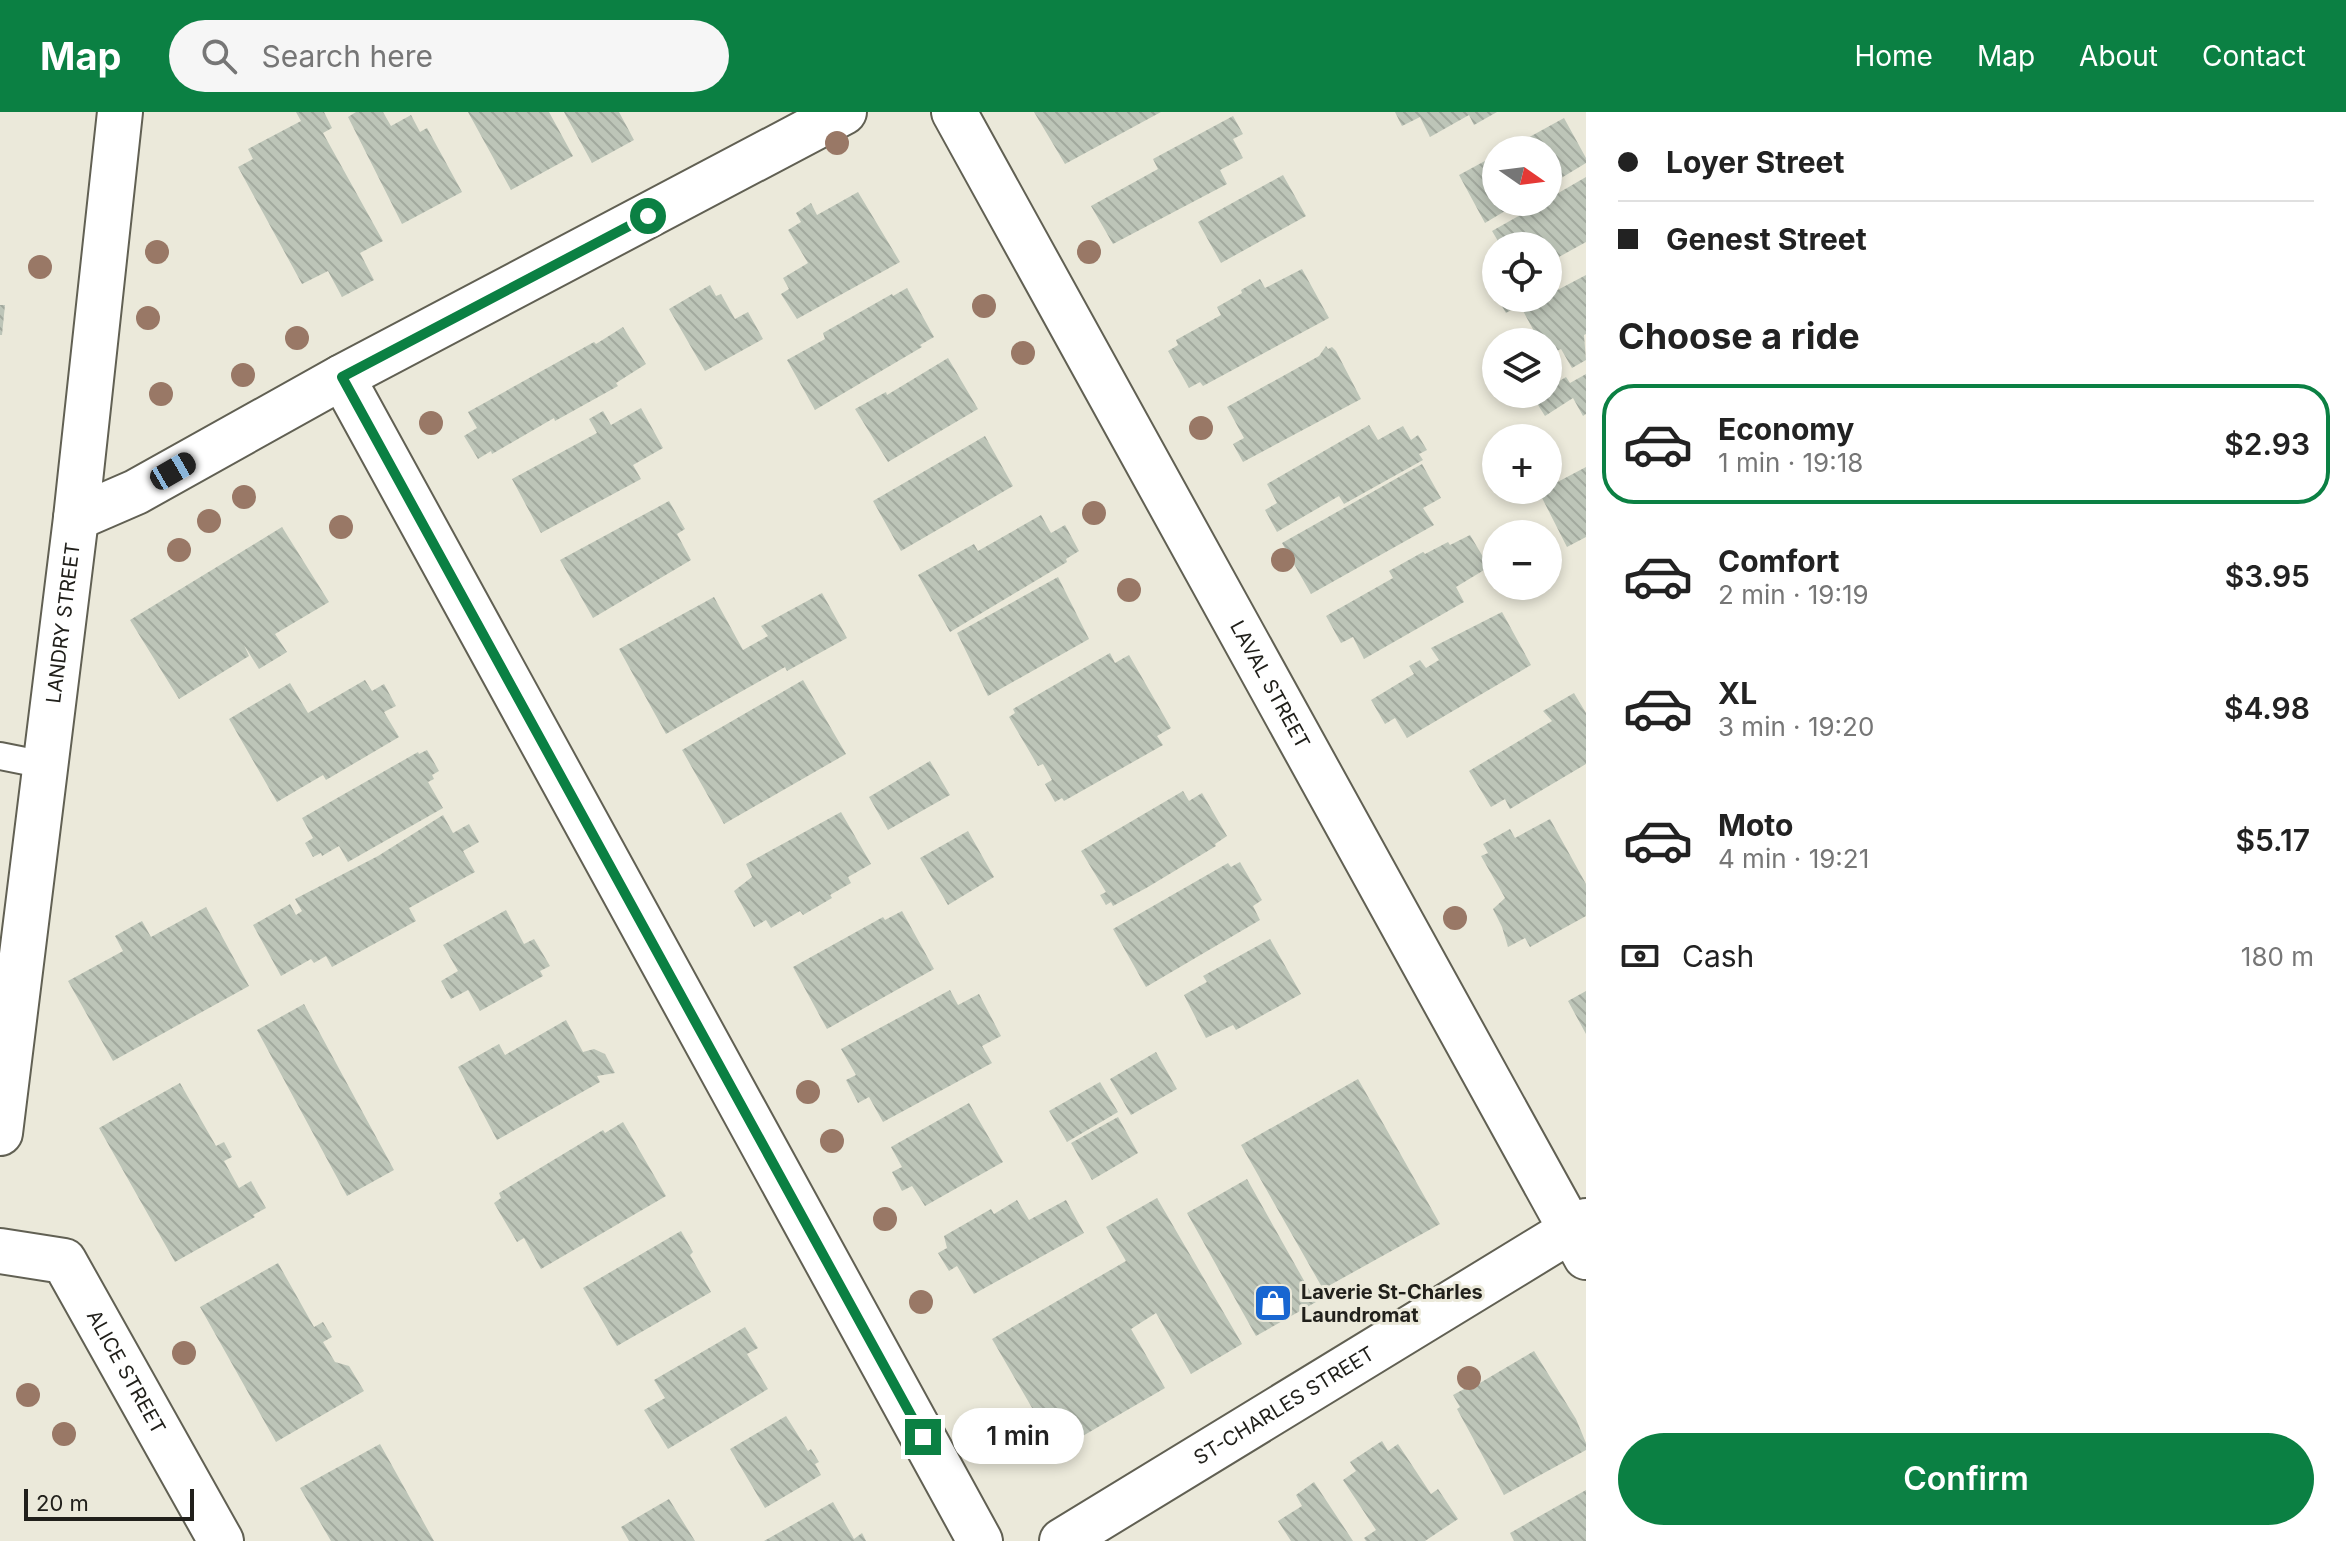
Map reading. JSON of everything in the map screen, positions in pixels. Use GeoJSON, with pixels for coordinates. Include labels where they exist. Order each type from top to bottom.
{"type":"FeatureCollection","features":[{"type":"Feature","properties":{"kind":"street","name":"LANDRY STREET"},"geometry":{"type":"LineString","coordinates":[[0,1133],[76,518],[120,112]]}},
{"type":"Feature","properties":{"kind":"street"},"geometry":{"type":"LineString","coordinates":[[76,518],[136,492],[342,377],[844,112]]}},
{"type":"Feature","properties":{"kind":"street","name":"LAVAL STREET"},"geometry":{"type":"LineString","coordinates":[[954,112],[1581,1236]]}},
{"type":"Feature","properties":{"kind":"street"},"geometry":{"type":"LineString","coordinates":[[342,377],[980,1541]]}},
{"type":"Feature","properties":{"kind":"street","name":"ST-CHARLES STREET"},"geometry":{"type":"LineString","coordinates":[[1062,1541],[1581,1236]]}},
{"type":"Feature","properties":{"kind":"street","name":"ALICE STREET"},"geometry":{"type":"LineString","coordinates":[[0,1251],[64,1261],[221,1541]]}},
{"type":"Feature","properties":{"kind":"lane"},"geometry":{"type":"LineString","coordinates":[[0,756],[45,765]]}},
{"type":"Feature","properties":{"kind":"building"},"geometry":{"type":"Polygon","coordinates":[[[296,112],[324,112],[332,128],[323,133],[383,241],[360,253],[374,280],[342,297],[328,271],[302,284],[238,167],[253,159],[248,149],[301,121],[296,112]]]}},
{"type":"Feature","properties":{"kind":"building"},"geometry":{"type":"Polygon","coordinates":[[[356,112],[383,112],[391,126],[411,115],[420,132],[427,128],[462,192],[402,224],[348,117],[356,112]]]}},
{"type":"Feature","properties":{"kind":"building"},"geometry":{"type":"Polygon","coordinates":[[[468,112],[549,112],[573,156],[511,190],[468,112]]]}},
{"type":"Feature","properties":{"kind":"building"},"geometry":{"type":"Polygon","coordinates":[[[564,112],[619,112],[634,140],[592,163],[564,112]]]}},
{"type":"Feature","properties":{"kind":"building"},"geometry":{"type":"Polygon","coordinates":[[[1034,112],[1161,112],[1065,164],[1034,112]]]}},
{"type":"Feature","properties":{"kind":"building"},"geometry":{"type":"Polygon","coordinates":[[[1395,112],[1497,112],[1474,125],[1469,115],[1430,137],[1420,117],[1402,126],[1395,112]]]}},
{"type":"Feature","properties":{"kind":"building"},"geometry":{"type":"Polygon","coordinates":[[[1233,116],[1243,134],[1233,139],[1243,158],[1220,170],[1227,184],[1113,244],[1091,206],[1158,169],[1153,159],[1233,116]]]}},
{"type":"Feature","properties":{"kind":"building"},"geometry":{"type":"Polygon","coordinates":[[[1564,118],[1586,163],[1562,178],[1562,136],[1531,136],[1564,118]]]}},
{"type":"Feature","properties":{"kind":"building"},"geometry":{"type":"Polygon","coordinates":[[[1482,163],[1482,216],[1497,216],[1485,223],[1459,175],[1482,163]]]}},
{"type":"Feature","properties":{"kind":"building"},"geometry":{"type":"Polygon","coordinates":[[[1283,175],[1306,216],[1221,263],[1198,222],[1283,175]]]}},
{"type":"Feature","properties":{"kind":"building"},"geometry":{"type":"Polygon","coordinates":[[[1586,177],[1586,242],[1562,255],[1562,232],[1492,231],[1518,216],[1562,216],[1562,191],[1586,177]]]}},
{"type":"Feature","properties":{"kind":"building"},"geometry":{"type":"Polygon","coordinates":[[[858,192],[900,262],[797,319],[781,294],[789,289],[783,278],[808,263],[788,230],[801,222],[796,213],[811,203],[817,215],[858,192]]]}},
{"type":"Feature","properties":{"kind":"building"},"geometry":{"type":"Polygon","coordinates":[[[1302,269],[1329,318],[1203,386],[1200,382],[1189,388],[1168,351],[1178,345],[1176,340],[1221,315],[1217,307],[1260,279],[1265,288],[1302,269]]]}},
{"type":"Feature","properties":{"kind":"building"},"geometry":{"type":"Polygon","coordinates":[[[1586,275],[1586,360],[1572,368],[1562,351],[1562,328],[1532,328],[1524,312],[1562,312],[1562,288],[1586,275]]]}},
{"type":"Feature","properties":{"kind":"building"},"geometry":{"type":"Polygon","coordinates":[[[710,285],[716,296],[721,294],[735,319],[748,312],[763,339],[705,371],[669,309],[710,285]]]}},
{"type":"Feature","properties":{"kind":"building"},"geometry":{"type":"Polygon","coordinates":[[[907,288],[934,337],[815,410],[787,360],[825,339],[823,333],[907,288]]]}},
{"type":"Feature","properties":{"kind":"building"},"geometry":{"type":"Polygon","coordinates":[[[0,305],[5,305],[2,335],[0,335],[0,305]]]}},
{"type":"Feature","properties":{"kind":"building"},"geometry":{"type":"Polygon","coordinates":[[[623,327],[646,364],[616,383],[618,386],[478,459],[464,436],[477,428],[468,412],[623,327]]]}},
{"type":"Feature","properties":{"kind":"building"},"geometry":{"type":"Polygon","coordinates":[[[1326,346],[1336,351],[1361,399],[1243,462],[1233,444],[1244,438],[1227,407],[1319,356],[1326,346]]]}},
{"type":"Feature","properties":{"kind":"building"},"geometry":{"type":"Polygon","coordinates":[[[948,358],[978,409],[888,462],[855,409],[886,392],[887,395],[948,358]]]}},
{"type":"Feature","properties":{"kind":"building"},"geometry":{"type":"Polygon","coordinates":[[[1586,374],[1586,414],[1583,416],[1573,398],[1562,405],[1562,379],[1566,377],[1570,383],[1586,374]]]}},
{"type":"Feature","properties":{"kind":"building"},"geometry":{"type":"Polygon","coordinates":[[[641,408],[663,448],[633,465],[641,479],[541,533],[512,479],[597,433],[589,419],[603,411],[611,425],[641,408]]]}},
{"type":"Feature","properties":{"kind":"building"},"geometry":{"type":"Polygon","coordinates":[[[1540,408],[1557,408],[1545,416],[1540,408]]]}},
{"type":"Feature","properties":{"kind":"building"},"geometry":{"type":"Polygon","coordinates":[[[1369,425],[1378,440],[1403,426],[1411,440],[1418,435],[1427,450],[1419,454],[1423,460],[1344,504],[1339,496],[1277,532],[1265,510],[1277,503],[1267,484],[1369,425]]]}},
{"type":"Feature","properties":{"kind":"building"},"geometry":{"type":"Polygon","coordinates":[[[985,436],[1013,486],[901,551],[873,501],[985,436]]]}},
{"type":"Feature","properties":{"kind":"building"},"geometry":{"type":"Polygon","coordinates":[[[1422,464],[1441,498],[1423,508],[1434,525],[1311,594],[1282,543],[1422,464]]]}},
{"type":"Feature","properties":{"kind":"building"},"geometry":{"type":"Polygon","coordinates":[[[1586,467],[1586,537],[1567,547],[1562,537],[1562,520],[1553,520],[1545,504],[1562,504],[1562,480],[1586,467]]]}},
{"type":"Feature","properties":{"kind":"building"},"geometry":{"type":"Polygon","coordinates":[[[669,501],[685,529],[677,534],[691,560],[593,618],[560,560],[669,501]]]}},
{"type":"Feature","properties":{"kind":"building"},"geometry":{"type":"Polygon","coordinates":[[[1041,515],[1051,533],[1065,525],[1079,551],[1066,559],[1067,562],[950,632],[918,575],[974,544],[978,551],[1041,515]]]}},
{"type":"Feature","properties":{"kind":"building"},"geometry":{"type":"Polygon","coordinates":[[[282,527],[329,602],[275,634],[287,652],[259,669],[244,645],[249,656],[179,699],[130,620],[282,527]]]}},
{"type":"Feature","properties":{"kind":"building"},"geometry":{"type":"Polygon","coordinates":[[[1470,535],[1482,555],[1482,571],[1456,587],[1464,602],[1364,659],[1353,637],[1341,643],[1326,616],[1393,578],[1389,571],[1423,552],[1425,554],[1448,542],[1450,545],[1470,535]]]}},
{"type":"Feature","properties":{"kind":"building"},"geometry":{"type":"Polygon","coordinates":[[[1058,577],[1089,639],[988,696],[957,633],[1058,577]]]}},
{"type":"Feature","properties":{"kind":"building"},"geometry":{"type":"Polygon","coordinates":[[[822,593],[847,638],[787,671],[785,667],[666,734],[619,649],[714,597],[743,650],[768,636],[761,626],[822,593]]]}},
{"type":"Feature","properties":{"kind":"building"},"geometry":{"type":"Polygon","coordinates":[[[1502,612],[1531,665],[1407,738],[1395,718],[1385,724],[1371,700],[1414,674],[1409,666],[1420,660],[1426,668],[1439,660],[1431,648],[1502,612]]]}},
{"type":"Feature","properties":{"kind":"building"},"geometry":{"type":"Polygon","coordinates":[[[1110,653],[1115,663],[1129,655],[1171,728],[1157,736],[1163,745],[1064,801],[1062,798],[1055,802],[1045,784],[1052,780],[1043,764],[1038,766],[1009,717],[1015,713],[1013,709],[1110,653]]]}},
{"type":"Feature","properties":{"kind":"building"},"geometry":{"type":"Polygon","coordinates":[[[365,680],[372,691],[384,684],[396,706],[384,712],[399,737],[326,780],[323,775],[277,802],[229,719],[290,683],[308,713],[365,680]]]}},
{"type":"Feature","properties":{"kind":"building"},"geometry":{"type":"Polygon","coordinates":[[[803,680],[846,754],[724,824],[682,750],[803,680]]]}},
{"type":"Feature","properties":{"kind":"building"},"geometry":{"type":"Polygon","coordinates":[[[1574,693],[1586,713],[1586,764],[1510,809],[1505,799],[1491,807],[1469,771],[1552,721],[1543,711],[1574,693]]]}},
{"type":"Feature","properties":{"kind":"building"},"geometry":{"type":"Polygon","coordinates":[[[427,750],[439,771],[428,782],[443,808],[348,862],[339,846],[322,856],[321,853],[313,857],[305,843],[313,838],[302,818],[418,752],[427,750]]]}},
{"type":"Feature","properties":{"kind":"building"},"geometry":{"type":"Polygon","coordinates":[[[930,761],[950,795],[888,830],[869,797],[930,761]]]}},
{"type":"Feature","properties":{"kind":"building"},"geometry":{"type":"Polygon","coordinates":[[[1183,791],[1189,801],[1202,793],[1227,836],[1216,846],[1148,887],[1113,906],[1111,902],[1106,905],[1100,895],[1106,892],[1081,851],[1183,791]]]}},
{"type":"Feature","properties":{"kind":"building"},"geometry":{"type":"Polygon","coordinates":[[[841,812],[871,864],[848,877],[851,883],[830,895],[832,898],[803,915],[800,911],[771,928],[766,920],[754,927],[734,891],[752,877],[746,864],[841,812]]]}},
{"type":"Feature","properties":{"kind":"building"},"geometry":{"type":"Polygon","coordinates":[[[443,815],[453,833],[469,824],[479,842],[463,851],[475,872],[409,908],[416,921],[332,967],[326,956],[314,963],[311,959],[281,976],[253,925],[290,904],[296,915],[302,911],[295,899],[378,856],[443,815]]]}},
{"type":"Feature","properties":{"kind":"building"},"geometry":{"type":"Polygon","coordinates":[[[1550,819],[1586,884],[1586,916],[1530,947],[1525,938],[1508,947],[1493,909],[1505,898],[1481,856],[1488,853],[1483,844],[1510,829],[1515,838],[1550,819]]]}},
{"type":"Feature","properties":{"kind":"building"},"geometry":{"type":"Polygon","coordinates":[[[968,831],[994,877],[948,905],[920,858],[968,831]]]}},
{"type":"Feature","properties":{"kind":"building"},"geometry":{"type":"Polygon","coordinates":[[[1240,862],[1262,900],[1253,906],[1260,920],[1146,987],[1113,929],[1228,863],[1231,867],[1240,862]]]}},
{"type":"Feature","properties":{"kind":"building"},"geometry":{"type":"Polygon","coordinates":[[[206,907],[249,986],[113,1061],[68,981],[123,951],[115,936],[142,921],[151,937],[206,907]]]}},
{"type":"Feature","properties":{"kind":"building"},"geometry":{"type":"Polygon","coordinates":[[[506,910],[524,944],[534,939],[550,966],[540,971],[543,976],[480,1011],[468,990],[451,999],[441,981],[458,971],[443,945],[506,910]]]}},
{"type":"Feature","properties":{"kind":"building"},"geometry":{"type":"Polygon","coordinates":[[[902,911],[934,969],[827,1029],[793,967],[883,917],[885,920],[902,911]]]}},
{"type":"Feature","properties":{"kind":"building"},"geometry":{"type":"Polygon","coordinates":[[[1270,939],[1301,994],[1236,1030],[1233,1025],[1206,1038],[1184,995],[1207,982],[1203,976],[1270,939]]]}},
{"type":"Feature","properties":{"kind":"building"},"geometry":{"type":"Polygon","coordinates":[[[950,990],[958,1005],[979,994],[1001,1036],[982,1046],[992,1063],[883,1122],[869,1097],[858,1103],[846,1080],[856,1075],[841,1049],[950,990]]]}},
{"type":"Feature","properties":{"kind":"building"},"geometry":{"type":"Polygon","coordinates":[[[1586,991],[1586,1034],[1568,1001],[1586,991]]]}},
{"type":"Feature","properties":{"kind":"building"},"geometry":{"type":"Polygon","coordinates":[[[304,1004],[394,1170],[347,1196],[257,1030],[304,1004]]]}},
{"type":"Feature","properties":{"kind":"building"},"geometry":{"type":"Polygon","coordinates":[[[566,1020],[583,1052],[594,1049],[605,1054],[615,1073],[597,1076],[600,1082],[497,1140],[458,1067],[499,1044],[505,1055],[566,1020]]]}},
{"type":"Feature","properties":{"kind":"building"},"geometry":{"type":"Polygon","coordinates":[[[1156,1052],[1177,1089],[1131,1115],[1110,1079],[1156,1052]]]}},
{"type":"Feature","properties":{"kind":"building"},"geometry":{"type":"Polygon","coordinates":[[[1358,1079],[1440,1224],[1323,1289],[1241,1145],[1358,1079]]]}},
{"type":"Feature","properties":{"kind":"building"},"geometry":{"type":"Polygon","coordinates":[[[1100,1082],[1118,1112],[1067,1142],[1049,1111],[1100,1082]]]}},
{"type":"Feature","properties":{"kind":"building"},"geometry":{"type":"Polygon","coordinates":[[[180,1083],[216,1146],[224,1142],[232,1157],[224,1161],[239,1188],[251,1181],[266,1208],[175,1262],[99,1128],[180,1083]]]}},
{"type":"Feature","properties":{"kind":"building"},"geometry":{"type":"Polygon","coordinates":[[[969,1103],[1003,1162],[925,1206],[912,1186],[902,1191],[892,1172],[902,1167],[891,1147],[969,1103]]]}},
{"type":"Feature","properties":{"kind":"building"},"geometry":{"type":"Polygon","coordinates":[[[1118,1117],[1138,1153],[1092,1180],[1071,1143],[1118,1117]]]}},
{"type":"Feature","properties":{"kind":"building"},"geometry":{"type":"Polygon","coordinates":[[[623,1122],[666,1196],[541,1269],[524,1238],[517,1242],[494,1203],[501,1198],[499,1193],[603,1130],[605,1133],[623,1122]]]}},
{"type":"Feature","properties":{"kind":"building"},"geometry":{"type":"Polygon","coordinates":[[[1247,1179],[1316,1302],[1256,1336],[1187,1213],[1247,1179]]]}},
{"type":"Feature","properties":{"kind":"building"},"geometry":{"type":"Polygon","coordinates":[[[1157,1198],[1242,1344],[1191,1374],[1156,1313],[1131,1329],[1165,1388],[1057,1451],[992,1339],[1126,1261],[1106,1227],[1157,1198]]]}},
{"type":"Feature","properties":{"kind":"building"},"geometry":{"type":"Polygon","coordinates":[[[1017,1200],[1029,1220],[1066,1200],[1084,1233],[974,1294],[957,1266],[949,1271],[938,1253],[947,1248],[944,1236],[991,1209],[994,1214],[1017,1200]]]}},
{"type":"Feature","properties":{"kind":"building"},"geometry":{"type":"Polygon","coordinates":[[[681,1231],[693,1252],[690,1255],[711,1292],[617,1346],[583,1288],[681,1231]]]}},
{"type":"Feature","properties":{"kind":"building"},"geometry":{"type":"Polygon","coordinates":[[[278,1263],[314,1327],[323,1322],[332,1337],[323,1342],[335,1362],[349,1366],[364,1391],[276,1442],[200,1307],[278,1263]]]}},
{"type":"Feature","properties":{"kind":"building"},"geometry":{"type":"Polygon","coordinates":[[[745,1327],[758,1348],[747,1354],[768,1389],[668,1449],[644,1410],[665,1398],[654,1380],[745,1327]]]}},
{"type":"Feature","properties":{"kind":"building"},"geometry":{"type":"Polygon","coordinates":[[[1534,1351],[1576,1419],[1586,1450],[1504,1495],[1457,1409],[1460,1407],[1453,1395],[1466,1388],[1468,1390],[1534,1351]]]}},
{"type":"Feature","properties":{"kind":"building"},"geometry":{"type":"Polygon","coordinates":[[[786,1416],[808,1451],[811,1449],[819,1462],[815,1464],[821,1475],[765,1508],[730,1449],[786,1416]]]}},
{"type":"Feature","properties":{"kind":"building"},"geometry":{"type":"Polygon","coordinates":[[[1382,1441],[1388,1451],[1398,1444],[1431,1494],[1438,1489],[1458,1519],[1425,1541],[1366,1541],[1364,1538],[1376,1530],[1343,1480],[1356,1471],[1350,1462],[1382,1441]]]}},
{"type":"Feature","properties":{"kind":"building"},"geometry":{"type":"Polygon","coordinates":[[[380,1444],[434,1541],[331,1541],[300,1488],[380,1444]]]}},
{"type":"Feature","properties":{"kind":"building"},"geometry":{"type":"Polygon","coordinates":[[[1314,1482],[1353,1541],[1291,1541],[1278,1521],[1302,1506],[1296,1495],[1314,1482]]]}},
{"type":"Feature","properties":{"kind":"building"},"geometry":{"type":"Polygon","coordinates":[[[1586,1490],[1586,1541],[1514,1541],[1510,1533],[1586,1490]]]}},
{"type":"Feature","properties":{"kind":"building"},"geometry":{"type":"Polygon","coordinates":[[[669,1499],[695,1541],[629,1541],[621,1527],[669,1499]]]}},
{"type":"Feature","properties":{"kind":"building"},"geometry":{"type":"Polygon","coordinates":[[[833,1502],[854,1539],[862,1533],[866,1541],[764,1541],[833,1502]]]}},
{"type":"Feature","properties":{"kind":"place","name":"Laverie St-Charles Laundromat"},"geometry":{"type":"Point","coordinates":[1273,1303]}},
{"type":"Feature","properties":{"kind":"route"},"geometry":{"type":"LineString","coordinates":[[648,216],[342,377],[923,1437]]}}]}
